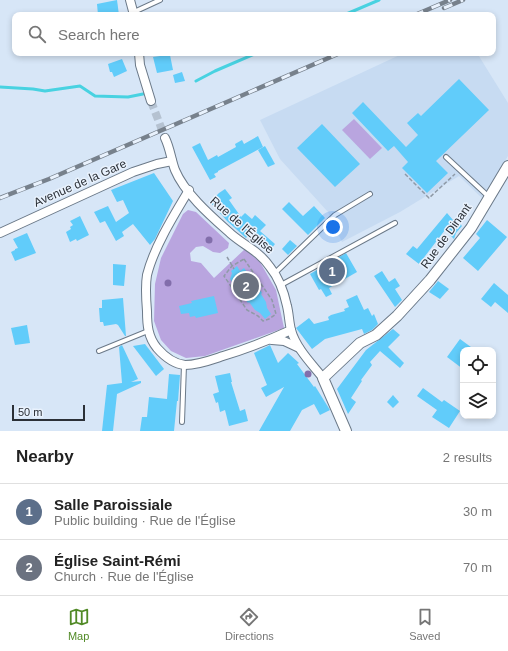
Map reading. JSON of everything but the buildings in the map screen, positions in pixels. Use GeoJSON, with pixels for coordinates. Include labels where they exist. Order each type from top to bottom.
{"type":"FeatureCollection","features":[{"type":"Feature","properties":{"kind":"street"},"geometry":{"type":"LineString","coordinates":[[130,0],[134,12]]}},
{"type":"Feature","properties":{"kind":"street"},"geometry":{"type":"LineString","coordinates":[[139,56],[140,65],[150,101]]}},
{"type":"Feature","properties":{"kind":"street","name":"Rue de l'Église"},"geometry":{"type":"LineString","coordinates":[[166,138],[172,161],[178,175],[188,190],[204,209],[222,226],[238,240],[250,246],[264,258],[275,274],[281,285],[287,304],[291,330],[299,348],[323,378]]}},
{"type":"Feature","properties":{"kind":"street","name":"Avenue de la Gare"},"geometry":{"type":"LineString","coordinates":[[0,233],[133,172],[172,161]]}},
{"type":"Feature","properties":{"kind":"street","name":"Rue de Dinant"},"geometry":{"type":"LineString","coordinates":[[323,378],[360,343],[376,335],[397,316],[430,280],[471,228],[508,166]]}},
{"type":"Feature","properties":{"kind":"street"},"geometry":{"type":"LineString","coordinates":[[188,190],[162,239],[147,276],[146,290],[148,331],[151,340],[165,357],[176,363],[184,365],[201,364],[269,340],[291,330]]}},
{"type":"Feature","properties":{"kind":"street"},"geometry":{"type":"LineString","coordinates":[[269,340],[284,341],[299,348]]}},
{"type":"Feature","properties":{"kind":"street"},"geometry":{"type":"LineString","coordinates":[[323,378],[346,431]]}},
{"type":"Feature","properties":{"kind":"lane"},"geometry":{"type":"LineString","coordinates":[[136,12],[160,0]]}},
{"type":"Feature","properties":{"kind":"lane"},"geometry":{"type":"LineString","coordinates":[[446,157],[489,198]]}},
{"type":"Feature","properties":{"kind":"lane"},"geometry":{"type":"LineString","coordinates":[[275,274],[335,215],[370,194]]}},
{"type":"Feature","properties":{"kind":"lane"},"geometry":{"type":"LineString","coordinates":[[281,285],[395,223]]}},
{"type":"Feature","properties":{"kind":"lane"},"geometry":{"type":"LineString","coordinates":[[99,351],[148,331]]}},
{"type":"Feature","properties":{"kind":"lane"},"geometry":{"type":"LineString","coordinates":[[182,422],[184,365]]}},
{"type":"Feature","properties":{"kind":"path"},"geometry":{"type":"LineString","coordinates":[[405,174],[430,198],[460,170]]}},
{"type":"Feature","properties":{"kind":"path"},"geometry":{"type":"LineString","coordinates":[[227,258],[234,269]]}},
{"type":"Feature","properties":{"kind":"path"},"geometry":{"type":"LineString","coordinates":[[244,259],[272,300],[276,314],[263,321],[258,316],[247,310],[224,276],[232,266],[244,259]]}},
{"type":"Feature","properties":{"kind":"shaded area"},"geometry":{"type":"Polygon","coordinates":[[[398,56],[479,56],[508,103],[508,156],[482,198],[459,176],[400,212],[342,242],[328,212],[280,159],[260,120],[398,56]]]}},
{"type":"Feature","properties":{"kind":"shaded area"},"geometry":{"type":"Polygon","coordinates":[[[354,119],[382,148],[370,159],[342,130],[354,119]]]}},
{"type":"Feature","properties":{"kind":"shaded area"},"geometry":{"type":"Polygon","coordinates":[[[188,210],[196,212],[229,243],[228,248],[220,253],[213,252],[203,246],[196,247],[190,253],[191,261],[201,263],[214,278],[245,249],[260,262],[276,290],[284,328],[205,356],[186,358],[171,351],[161,340],[154,321],[155,284],[161,258],[183,214],[188,210]]]}},
{"type":"Feature","properties":{"kind":"waterway"},"geometry":{"type":"LineString","coordinates":[[351,12],[379,0]]}},
{"type":"Feature","properties":{"kind":"waterway"},"geometry":{"type":"LineString","coordinates":[[196,81],[250,56]]}},
{"type":"Feature","properties":{"kind":"waterway"},"geometry":{"type":"LineString","coordinates":[[0,87],[45,91],[80,86],[95,96],[128,97],[143,94]]}},
{"type":"Feature","properties":{"kind":"tunnel"},"geometry":{"type":"LineString","coordinates":[[151,101],[165,138]]}},
{"type":"Feature","properties":{"kind":"railway"},"geometry":{"type":"LineString","coordinates":[[422,12],[450,0]]}},
{"type":"Feature","properties":{"kind":"railway"},"geometry":{"type":"LineString","coordinates":[[444,8],[463,0]]}},
{"type":"Feature","properties":{"kind":"railway"},"geometry":{"type":"LineString","coordinates":[[0,198],[49,179],[333,56]]}},
{"type":"Feature","properties":{"kind":"place","name":"Salle Paroissiale"},"geometry":{"type":"Point","coordinates":[332,271]}},
{"type":"Feature","properties":{"kind":"place","name":"Église Saint-Rémi"},"geometry":{"type":"Point","coordinates":[246,286]}}]}
